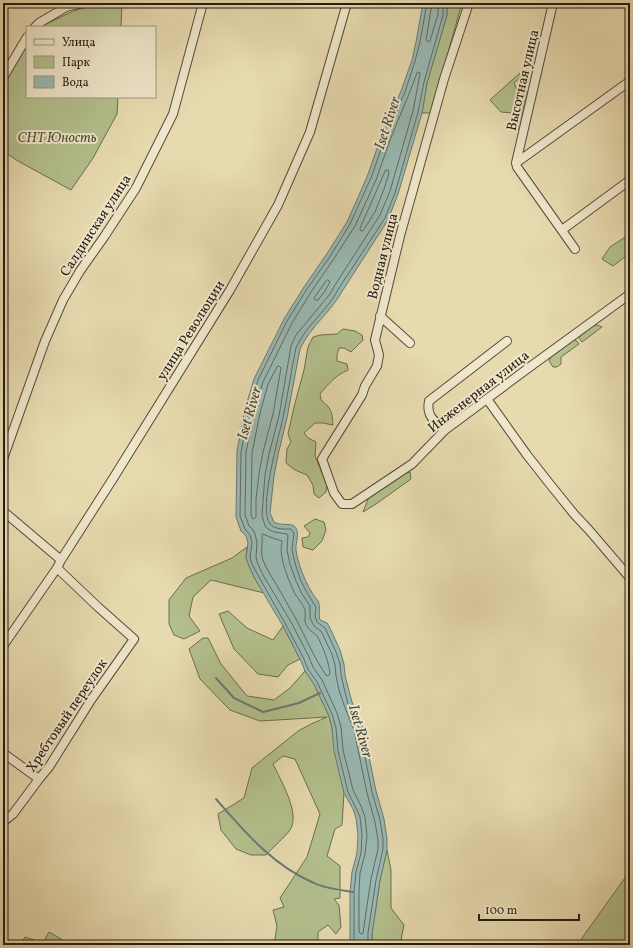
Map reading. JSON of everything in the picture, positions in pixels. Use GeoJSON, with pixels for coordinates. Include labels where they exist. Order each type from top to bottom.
{"type":"FeatureCollection","features":[{"type":"Feature","properties":{"kind":"street"},"geometry":{"type":"LineString","coordinates":[[36,26],[66,7],[82,3]]}},
{"type":"Feature","properties":{"kind":"street","name":"Салдинская улица"},"geometry":{"type":"LineString","coordinates":[[3,459],[45,341],[63,300],[80,271],[136,188],[173,114],[203,3]]}},
{"type":"Feature","properties":{"kind":"street","name":"улица Революции"},"geometry":{"type":"LineString","coordinates":[[3,646],[57,568],[114,477],[230,290],[278,205],[310,132],[347,3]]}},
{"type":"Feature","properties":{"kind":"street","name":"Водная улица"},"geometry":{"type":"LineString","coordinates":[[342,504],[334,493],[322,459],[362,395],[365,386],[377,366],[379,354],[375,340],[400,236],[444,79],[469,3]]}},
{"type":"Feature","properties":{"kind":"street","name":"Высотная улица"},"geometry":{"type":"LineString","coordinates":[[516,163],[553,3]]}},
{"type":"Feature","properties":{"kind":"street"},"geometry":{"type":"LineString","coordinates":[[3,77],[26,39]]}},
{"type":"Feature","properties":{"kind":"street"},"geometry":{"type":"LineString","coordinates":[[575,249],[517,167],[516,163],[630,81]]}},
{"type":"Feature","properties":{"kind":"street"},"geometry":{"type":"LineString","coordinates":[[562,230],[630,180]]}},
{"type":"Feature","properties":{"kind":"street","name":"Инженерная улица"},"geometry":{"type":"LineString","coordinates":[[342,504],[352,504],[412,464],[445,430],[630,294]]}},
{"type":"Feature","properties":{"kind":"street"},"geometry":{"type":"LineString","coordinates":[[380,316],[410,343]]}},
{"type":"Feature","properties":{"kind":"street"},"geometry":{"type":"LineString","coordinates":[[445,430],[433,420],[427,409],[428,401],[506,341]]}},
{"type":"Feature","properties":{"kind":"street"},"geometry":{"type":"LineString","coordinates":[[487,399],[549,483],[630,578]]}},
{"type":"Feature","properties":{"kind":"street"},"geometry":{"type":"LineString","coordinates":[[3,511],[61,560]]}},
{"type":"Feature","properties":{"kind":"street","name":"Хребтовый переулок"},"geometry":{"type":"LineString","coordinates":[[3,822],[13,814],[49,767],[91,700],[134,639],[57,568]]}},
{"type":"Feature","properties":{"kind":"street"},"geometry":{"type":"LineString","coordinates":[[3,753],[39,779]]}},
{"type":"Feature","properties":{"kind":"green space"},"geometry":{"type":"Polygon","coordinates":[[[101,3],[122,3],[121,26],[42,26],[73,11],[101,3]]]}},
{"type":"Feature","properties":{"kind":"green space"},"geometry":{"type":"Polygon","coordinates":[[[447,3],[462,3],[431,113],[422,113],[427,83],[447,15],[447,3]]]}},
{"type":"Feature","properties":{"kind":"green space","name":"СНТ Юность"},"geometry":{"type":"Polygon","coordinates":[[[26,48],[26,98],[118,98],[117,114],[93,158],[71,190],[18,161],[3,151],[3,82],[26,48]]]}},
{"type":"Feature","properties":{"kind":"green space"},"geometry":{"type":"Polygon","coordinates":[[[520,73],[521,77],[514,83],[516,88],[528,92],[520,131],[514,125],[513,113],[501,112],[490,100],[520,73]]]}},
{"type":"Feature","properties":{"kind":"green space"},"geometry":{"type":"Polygon","coordinates":[[[630,234],[630,253],[613,266],[602,259],[610,247],[630,234]]]}},
{"type":"Feature","properties":{"kind":"green space"},"geometry":{"type":"Polygon","coordinates":[[[597,325],[602,327],[582,342],[579,338],[580,336],[593,326],[597,325]]]}},
{"type":"Feature","properties":{"kind":"green space"},"geometry":{"type":"Polygon","coordinates":[[[343,329],[355,331],[362,335],[363,340],[351,352],[344,348],[339,348],[337,361],[347,364],[348,370],[332,380],[320,394],[321,400],[331,411],[333,425],[315,423],[304,433],[308,438],[316,442],[315,456],[327,485],[326,492],[319,498],[314,494],[313,485],[307,475],[295,470],[286,463],[287,449],[291,442],[288,434],[304,370],[308,347],[313,337],[337,334],[343,329]]]}},
{"type":"Feature","properties":{"kind":"green space"},"geometry":{"type":"Polygon","coordinates":[[[574,340],[579,344],[561,357],[561,364],[557,367],[553,367],[549,361],[551,357],[574,340]]]}},
{"type":"Feature","properties":{"kind":"green space"},"geometry":{"type":"Polygon","coordinates":[[[410,472],[411,479],[363,512],[369,497],[403,474],[410,472]]]}},
{"type":"Feature","properties":{"kind":"green space"},"geometry":{"type":"Polygon","coordinates":[[[315,519],[324,522],[326,530],[322,541],[313,550],[303,547],[302,538],[308,537],[310,533],[304,526],[315,519]]]}},
{"type":"Feature","properties":{"kind":"green space"},"geometry":{"type":"Polygon","coordinates":[[[247,547],[246,558],[255,579],[264,593],[211,580],[193,597],[189,616],[200,631],[184,639],[174,635],[169,624],[169,600],[186,578],[232,558],[247,547]]]}},
{"type":"Feature","properties":{"kind":"green space"},"geometry":{"type":"Polygon","coordinates":[[[228,611],[247,628],[273,640],[283,626],[300,659],[288,665],[278,677],[258,674],[234,649],[219,614],[228,611]]]}},
{"type":"Feature","properties":{"kind":"green space"},"geometry":{"type":"Polygon","coordinates":[[[203,638],[208,638],[221,664],[247,696],[274,700],[290,688],[305,671],[314,684],[329,716],[344,793],[342,825],[335,829],[327,856],[340,866],[340,898],[334,899],[339,905],[341,927],[336,934],[328,925],[318,932],[318,945],[274,945],[277,926],[273,910],[284,907],[280,898],[307,857],[320,814],[295,759],[283,756],[273,764],[288,797],[293,815],[293,823],[288,833],[266,855],[251,855],[236,849],[221,830],[218,814],[244,798],[252,768],[298,731],[327,717],[260,721],[230,710],[200,679],[189,649],[203,638]]]}},
{"type":"Feature","properties":{"kind":"green space"},"geometry":{"type":"Polygon","coordinates":[[[387,850],[391,870],[391,908],[404,925],[400,945],[372,945],[372,934],[380,880],[387,850]]]}},
{"type":"Feature","properties":{"kind":"green space"},"geometry":{"type":"Polygon","coordinates":[[[630,874],[630,935],[623,945],[577,945],[627,875],[630,874]]]}},
{"type":"Feature","properties":{"kind":"green space"},"geometry":{"type":"Polygon","coordinates":[[[49,932],[71,945],[20,945],[25,937],[43,943],[49,932]]]}},
{"type":"Feature","properties":{"kind":"water","name":"Iset River"},"geometry":{"type":"Polygon","coordinates":[[[423,3],[447,3],[447,15],[427,83],[422,113],[398,194],[388,220],[338,298],[309,334],[300,349],[274,476],[270,513],[274,522],[293,525],[296,528],[296,550],[300,566],[308,586],[319,603],[320,620],[327,623],[329,626],[340,650],[352,702],[363,727],[376,791],[384,819],[387,850],[380,880],[372,934],[372,945],[350,945],[350,892],[352,872],[357,853],[358,835],[356,818],[344,793],[334,751],[332,728],[329,716],[314,684],[305,671],[283,626],[255,579],[246,558],[248,543],[246,536],[241,531],[236,517],[237,451],[245,409],[254,379],[284,319],[347,222],[367,177],[381,137],[401,91],[412,60],[423,3]]]}},
{"type":"Feature","properties":{"kind":"waterway"},"geometry":{"type":"LineString","coordinates":[[216,678],[234,698],[263,712],[299,703],[320,693]]}},
{"type":"Feature","properties":{"kind":"waterway"},"geometry":{"type":"LineString","coordinates":[[216,799],[260,847],[285,867],[318,885],[353,892]]}}]}
